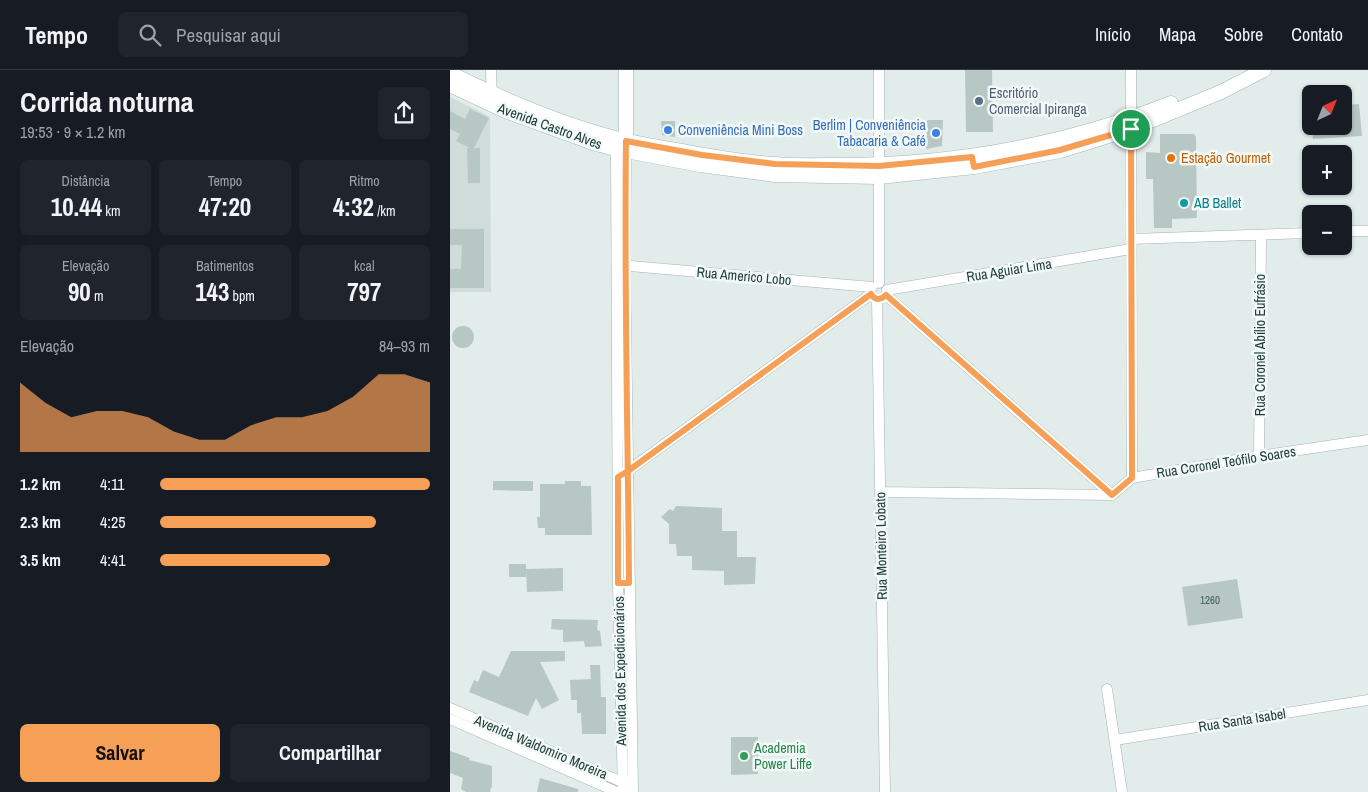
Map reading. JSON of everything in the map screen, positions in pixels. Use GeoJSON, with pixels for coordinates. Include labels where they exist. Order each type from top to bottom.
{"type":"FeatureCollection","features":[{"type":"Feature","properties":{"kind":"main road","name":"Avenida dos Expedicionários"},"geometry":{"type":"LineString","coordinates":[[617,70],[621,145]]}},
{"type":"Feature","properties":{"kind":"main road","name":"Avenida dos Expedicionários"},"geometry":{"type":"LineString","coordinates":[[621,145],[626,70]]}},
{"type":"Feature","properties":{"kind":"main road","name":"Avenida Castro Alves"},"geometry":{"type":"LineString","coordinates":[[1219,88],[1244,70]]}},
{"type":"Feature","properties":{"kind":"main road","name":"Avenida Castro Alves"},"geometry":{"type":"LineString","coordinates":[[450,85],[560,120],[621,145],[702,155],[775,170],[879,171],[973,162],[1058,140],[1131,124],[1264,70]]}},
{"type":"Feature","properties":{"kind":"main road","name":"Avenida Castro Alves"},"geometry":{"type":"LineString","coordinates":[[450,73],[492,99]]}},
{"type":"Feature","properties":{"kind":"street"},"geometry":{"type":"LineString","coordinates":[[491,70],[492,99]]}},
{"type":"Feature","properties":{"kind":"street","name":"Rua Monteiro Lobato"},"geometry":{"type":"LineString","coordinates":[[879,70],[880,492],[885,792]]}},
{"type":"Feature","properties":{"kind":"street"},"geometry":{"type":"LineString","coordinates":[[880,492],[1112,495],[1132,478],[1131,70]]}},
{"type":"Feature","properties":{"kind":"street","name":"Avenida dos Expedicionários"},"geometry":{"type":"LineString","coordinates":[[621,145],[618,583],[620,700],[628,787]]}},
{"type":"Feature","properties":{"kind":"street"},"geometry":{"type":"LineString","coordinates":[[1352,231],[1368,230]]}},
{"type":"Feature","properties":{"kind":"street","name":"Rua Aguiar Lima"},"geometry":{"type":"LineString","coordinates":[[879,291],[1131,244],[1302,233]]}},
{"type":"Feature","properties":{"kind":"street","name":"Rua Coronel Abílio Eufrásio"},"geometry":{"type":"LineString","coordinates":[[1259,456],[1260,235]]}},
{"type":"Feature","properties":{"kind":"street","name":"Avenida dos Expedicionários"},"geometry":{"type":"LineString","coordinates":[[620,265],[628,471],[632,701],[628,787]]}},
{"type":"Feature","properties":{"kind":"street","name":"Rua Americo Lobo"},"geometry":{"type":"LineString","coordinates":[[620,265],[879,291]]}},
{"type":"Feature","properties":{"kind":"street"},"geometry":{"type":"LineString","coordinates":[[618,477],[879,291],[1112,495]]}},
{"type":"Feature","properties":{"kind":"street","name":"Rua Coronel Teófilo Soares"},"geometry":{"type":"LineString","coordinates":[[1132,478],[1259,456],[1368,440]]}},
{"type":"Feature","properties":{"kind":"street"},"geometry":{"type":"LineString","coordinates":[[618,583],[629,583]]}},
{"type":"Feature","properties":{"kind":"street"},"geometry":{"type":"LineString","coordinates":[[1107,689],[1122,792]]}},
{"type":"Feature","properties":{"kind":"street"},"geometry":{"type":"LineString","coordinates":[[620,700],[632,701]]}},
{"type":"Feature","properties":{"kind":"street","name":"Rua Santa Isabel"},"geometry":{"type":"LineString","coordinates":[[1115,740],[1368,700]]}},
{"type":"Feature","properties":{"kind":"street","name":"Avenida Waldomiro Moreira"},"geometry":{"type":"LineString","coordinates":[[450,708],[628,787]]}},
{"type":"Feature","properties":{"kind":"street","name":"Avenida Waldomiro Moreira"},"geometry":{"type":"LineString","coordinates":[[450,718],[617,792]]}},
{"type":"Feature","properties":{"kind":"shaded area"},"geometry":{"type":"Polygon","coordinates":[[[450,97],[490,117],[491,292],[450,292],[450,97]]]}},
{"type":"Feature","properties":{"kind":"building","name":"Escritório Comercial Ipiranga"},"geometry":{"type":"Polygon","coordinates":[[[965,70],[992,70],[993,132],[966,132],[965,70]]]}},
{"type":"Feature","properties":{"kind":"building"},"geometry":{"type":"Polygon","coordinates":[[[1352,104],[1359,104],[1362,136],[1313,139],[1313,135],[1352,135],[1352,104]]]}},
{"type":"Feature","properties":{"kind":"building"},"geometry":{"type":"Polygon","coordinates":[[[470,109],[489,118],[474,148],[480,148],[480,183],[468,183],[467,148],[470,148],[456,141],[460,134],[450,129],[450,111],[465,119],[470,109]]]}},
{"type":"Feature","properties":{"kind":"building"},"geometry":{"type":"Polygon","coordinates":[[[927,120],[943,120],[942,146],[926,149],[927,120]]]}},
{"type":"Feature","properties":{"kind":"building"},"geometry":{"type":"Polygon","coordinates":[[[661,121],[675,121],[675,137],[662,135],[661,121]]]}},
{"type":"Feature","properties":{"kind":"building"},"geometry":{"type":"Polygon","coordinates":[[[1160,134],[1194,134],[1196,137],[1197,218],[1172,219],[1172,228],[1154,228],[1153,179],[1146,179],[1146,152],[1160,153],[1160,134]]]}},
{"type":"Feature","properties":{"kind":"building"},"geometry":{"type":"Polygon","coordinates":[[[450,229],[484,229],[484,288],[450,288],[450,269],[461,269],[462,245],[450,245],[450,229]]]}},
{"type":"Feature","properties":{"kind":"building"},"geometry":{"type":"Polygon","coordinates":[[[463,326],[471,329],[474,337],[471,345],[463,348],[455,345],[452,337],[455,329],[463,326]]]}},
{"type":"Feature","properties":{"kind":"building"},"geometry":{"type":"Polygon","coordinates":[[[493,481],[533,481],[533,491],[493,490],[493,481]]]}},
{"type":"Feature","properties":{"kind":"building"},"geometry":{"type":"Polygon","coordinates":[[[565,481],[581,481],[581,486],[591,486],[592,535],[545,535],[545,528],[538,528],[540,484],[565,484],[565,481]]]}},
{"type":"Feature","properties":{"kind":"building"},"geometry":{"type":"Polygon","coordinates":[[[676,506],[722,508],[722,531],[737,531],[737,557],[756,557],[755,584],[724,585],[724,571],[692,570],[692,556],[677,556],[676,544],[669,544],[669,524],[661,517],[670,509],[673,511],[676,506]]]}},
{"type":"Feature","properties":{"kind":"building"},"geometry":{"type":"Polygon","coordinates":[[[509,564],[526,564],[526,577],[509,577],[509,564]]]}},
{"type":"Feature","properties":{"kind":"building"},"geometry":{"type":"Polygon","coordinates":[[[563,568],[563,591],[527,592],[526,569],[563,568]]]}},
{"type":"Feature","properties":{"kind":"building"},"geometry":{"type":"Polygon","coordinates":[[[1237,579],[1243,618],[1188,626],[1182,587],[1237,579]]]}},
{"type":"Feature","properties":{"kind":"building"},"geometry":{"type":"Polygon","coordinates":[[[552,619],[598,620],[597,630],[600,631],[602,646],[585,647],[584,641],[563,642],[563,630],[551,629],[552,619]]]}},
{"type":"Feature","properties":{"kind":"building"},"geometry":{"type":"Polygon","coordinates":[[[511,651],[565,651],[565,661],[540,662],[559,700],[542,709],[536,698],[528,716],[469,692],[474,680],[478,682],[483,670],[499,677],[511,651]]]}},
{"type":"Feature","properties":{"kind":"building"},"geometry":{"type":"Polygon","coordinates":[[[590,665],[600,665],[601,697],[606,697],[606,734],[582,734],[581,713],[577,713],[577,700],[571,700],[570,680],[591,679],[590,665]]]}},
{"type":"Feature","properties":{"kind":"building","name":"Academia Power Liffe"},"geometry":{"type":"Polygon","coordinates":[[[731,737],[758,737],[758,774],[731,775],[731,737]]]}},
{"type":"Feature","properties":{"kind":"building"},"geometry":{"type":"Polygon","coordinates":[[[450,751],[470,758],[469,760],[492,766],[492,788],[490,792],[466,792],[461,789],[463,778],[450,773],[450,751]]]}},
{"type":"Feature","properties":{"kind":"building"},"geometry":{"type":"Polygon","coordinates":[[[540,778],[578,789],[578,792],[537,792],[540,778]]]}},
{"type":"Feature","properties":{"kind":"place","name":"Escritório Comercial Ipiranga"},"geometry":{"type":"Point","coordinates":[979,101]}},
{"type":"Feature","properties":{"kind":"place","name":"Conveniência Mini Boss"},"geometry":{"type":"Point","coordinates":[668,130]}},
{"type":"Feature","properties":{"kind":"place","name":"Berlim | Conveniência Tabacaria & Café"},"geometry":{"type":"Point","coordinates":[936,133]}},
{"type":"Feature","properties":{"kind":"place","name":"Estação Gourmet"},"geometry":{"type":"Point","coordinates":[1171,158]}},
{"type":"Feature","properties":{"kind":"place","name":"AB Ballet"},"geometry":{"type":"Point","coordinates":[1184,203]}},
{"type":"Feature","properties":{"kind":"place","name":"Academia Power Liffe"},"geometry":{"type":"Point","coordinates":[744,756]}},
{"type":"Feature","properties":{"kind":"route"},"geometry":{"type":"LineString","coordinates":[[1131,129],[1060,150],[974,167],[972,157],[879,166],[775,164],[702,155],[626,141],[625,265],[628,471],[629,583],[618,583],[618,477],[628,471],[871,294],[877,299],[884,298],[886,295],[1112,495],[1132,478],[1131,129]]}}]}
